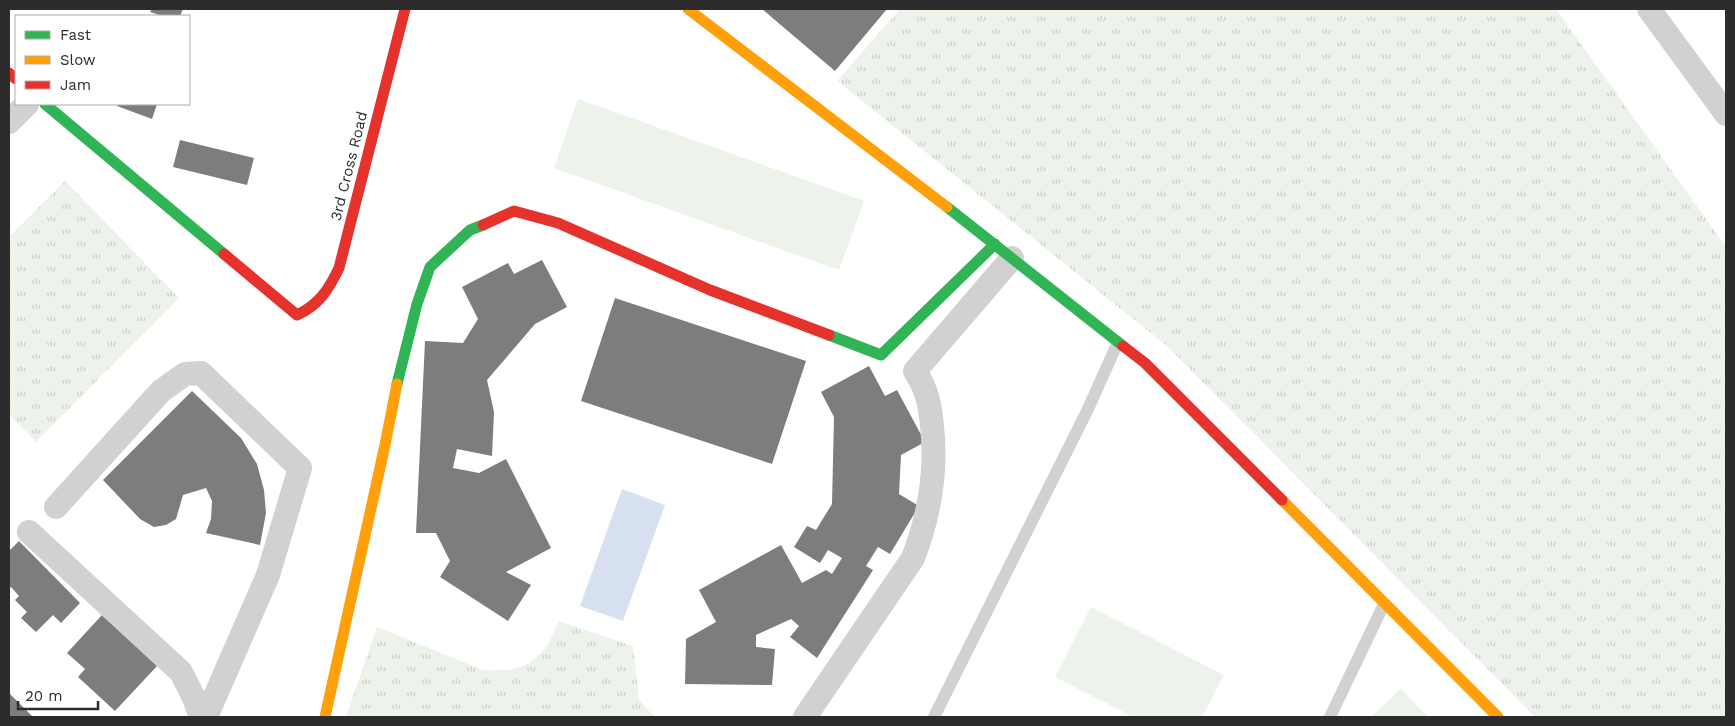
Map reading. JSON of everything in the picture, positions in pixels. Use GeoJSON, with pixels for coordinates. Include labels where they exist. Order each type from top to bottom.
{"type":"FeatureCollection","features":[{"type":"Feature","properties":{"kind":"street","name":"3rd Cross Road"},"geometry":{"type":"LineString","coordinates":[[46,105],[297,315],[310,310],[328,291],[338,268],[404,9]]}},
{"type":"Feature","properties":{"kind":"street"},"geometry":{"type":"LineString","coordinates":[[688,9],[1004,251],[1145,363],[1498,717]]}},
{"type":"Feature","properties":{"kind":"street"},"geometry":{"type":"LineString","coordinates":[[1649,9],[1726,114]]}},
{"type":"Feature","properties":{"kind":"street"},"geometry":{"type":"LineString","coordinates":[[9,122],[26,105]]}},
{"type":"Feature","properties":{"kind":"street"},"geometry":{"type":"LineString","coordinates":[[325,717],[385,445],[398,376],[417,304],[430,267],[470,230],[514,211],[558,223],[710,290],[881,355],[1004,251]]}},
{"type":"Feature","properties":{"kind":"street"},"geometry":{"type":"LineString","coordinates":[[805,717],[913,558],[924,530],[931,501],[934,472],[932,417],[925,390],[915,371],[1004,251]]}},
{"type":"Feature","properties":{"kind":"street"},"geometry":{"type":"LineString","coordinates":[[56,507],[161,391],[185,374],[201,373],[300,468],[268,575],[206,717]]}},
{"type":"Feature","properties":{"kind":"street"},"geometry":{"type":"LineString","coordinates":[[29,532],[180,672],[194,698],[201,717]]}},
{"type":"Feature","properties":{"kind":"lane"},"geometry":{"type":"LineString","coordinates":[[934,717],[1088,409],[1118,342]]}},
{"type":"Feature","properties":{"kind":"lane"},"geometry":{"type":"LineString","coordinates":[[1330,717],[1384,604]]}},
{"type":"Feature","properties":{"kind":"green space"},"geometry":{"type":"Polygon","coordinates":[[[900,9],[1556,9],[1726,247],[1726,717],[1535,717],[1167,346],[837,81],[900,9]]]}},
{"type":"Feature","properties":{"kind":"green space"},"geometry":{"type":"Polygon","coordinates":[[[578,99],[864,201],[839,270],[554,168],[578,99]]]}},
{"type":"Feature","properties":{"kind":"green space"},"geometry":{"type":"Polygon","coordinates":[[[65,181],[179,298],[36,442],[9,414],[9,237],[65,181]]]}},
{"type":"Feature","properties":{"kind":"green space"},"geometry":{"type":"Polygon","coordinates":[[[1091,607],[1224,675],[1202,717],[1133,717],[1055,677],[1091,607]]]}},
{"type":"Feature","properties":{"kind":"green space"},"geometry":{"type":"Polygon","coordinates":[[[558,621],[633,646],[639,700],[655,717],[346,717],[377,627],[480,669],[495,671],[520,667],[539,655],[547,646],[558,621]]]}},
{"type":"Feature","properties":{"kind":"green space"},"geometry":{"type":"Polygon","coordinates":[[[1400,689],[1428,717],[1371,717],[1400,689]]]}},
{"type":"Feature","properties":{"kind":"water"},"geometry":{"type":"Polygon","coordinates":[[[622,489],[665,505],[623,621],[580,606],[622,489]]]}},
{"type":"Feature","properties":{"kind":"building"},"geometry":{"type":"Polygon","coordinates":[[[152,9],[183,9],[180,15],[160,15],[150,12],[152,9]]]}},
{"type":"Feature","properties":{"kind":"building"},"geometry":{"type":"Polygon","coordinates":[[[762,9],[887,9],[835,71],[762,9]]]}},
{"type":"Feature","properties":{"kind":"building"},"geometry":{"type":"Polygon","coordinates":[[[118,105],[157,105],[152,119],[118,105]]]}},
{"type":"Feature","properties":{"kind":"building"},"geometry":{"type":"Polygon","coordinates":[[[180,140],[254,158],[247,185],[173,167],[180,140]]]}},
{"type":"Feature","properties":{"kind":"building"},"geometry":{"type":"Polygon","coordinates":[[[542,260],[567,307],[535,324],[487,380],[494,412],[492,456],[457,449],[453,468],[479,473],[506,459],[551,548],[506,572],[531,585],[508,621],[440,577],[450,561],[436,533],[416,533],[425,341],[463,343],[478,319],[462,287],[508,263],[514,274],[542,260]]]}},
{"type":"Feature","properties":{"kind":"building"},"geometry":{"type":"Polygon","coordinates":[[[615,298],[806,361],[772,464],[581,401],[615,298]]]}},
{"type":"Feature","properties":{"kind":"building"},"geometry":{"type":"Polygon","coordinates":[[[869,366],[885,396],[897,390],[925,442],[901,455],[899,494],[919,506],[890,554],[878,547],[866,566],[873,570],[817,658],[790,637],[799,626],[791,619],[756,635],[756,647],[775,649],[772,685],[685,684],[686,639],[716,622],[699,590],[781,545],[802,583],[826,570],[832,574],[842,558],[828,550],[820,563],[794,547],[807,526],[816,530],[832,504],[834,417],[821,392],[869,366]]]}},
{"type":"Feature","properties":{"kind":"building"},"geometry":{"type":"Polygon","coordinates":[[[192,391],[241,438],[257,464],[264,490],[266,513],[260,545],[206,533],[211,519],[212,501],[206,488],[183,495],[176,519],[166,525],[154,527],[140,519],[103,480],[192,391]]]}},
{"type":"Feature","properties":{"kind":"building"},"geometry":{"type":"Polygon","coordinates":[[[19,541],[80,603],[61,623],[53,615],[36,632],[21,618],[27,612],[15,600],[19,596],[11,587],[9,589],[9,551],[19,541]]]}},
{"type":"Feature","properties":{"kind":"building"},"geometry":{"type":"Polygon","coordinates":[[[102,615],[157,666],[115,711],[78,677],[85,669],[67,653],[102,615]]]}},
{"type":"Feature","properties":{"kind":"building"},"geometry":{"type":"Polygon","coordinates":[[[9,693],[33,717],[9,717],[9,693]]]}},
{"type":"Feature","properties":{"kind":"traffic: fast"},"geometry":{"type":"LineString","coordinates":[[46,105],[224,254]]}},
{"type":"Feature","properties":{"kind":"traffic: fast"},"geometry":{"type":"LineString","coordinates":[[947,207],[1123,346]]}},
{"type":"Feature","properties":{"kind":"traffic: fast"},"geometry":{"type":"LineString","coordinates":[[397,384],[417,304],[430,267],[470,230],[483,225]]}},
{"type":"Feature","properties":{"kind":"traffic: fast"},"geometry":{"type":"LineString","coordinates":[[829,335],[881,355],[995,244]]}},
{"type":"Feature","properties":{"kind":"traffic: slow"},"geometry":{"type":"LineString","coordinates":[[688,9],[947,207]]}},
{"type":"Feature","properties":{"kind":"traffic: slow"},"geometry":{"type":"LineString","coordinates":[[325,717],[397,384]]}},
{"type":"Feature","properties":{"kind":"traffic: slow"},"geometry":{"type":"LineString","coordinates":[[1282,500],[1498,717]]}},
{"type":"Feature","properties":{"kind":"traffic: jam"},"geometry":{"type":"LineString","coordinates":[[224,254],[297,315],[305,311],[322,296],[339,268],[405,9]]}},
{"type":"Feature","properties":{"kind":"traffic: jam"},"geometry":{"type":"LineString","coordinates":[[9,73],[15,78]]}},
{"type":"Feature","properties":{"kind":"traffic: jam"},"geometry":{"type":"LineString","coordinates":[[483,225],[514,211],[558,223],[710,290],[829,335]]}},
{"type":"Feature","properties":{"kind":"traffic: jam"},"geometry":{"type":"LineString","coordinates":[[1123,346],[1145,363],[1282,500]]}}]}
